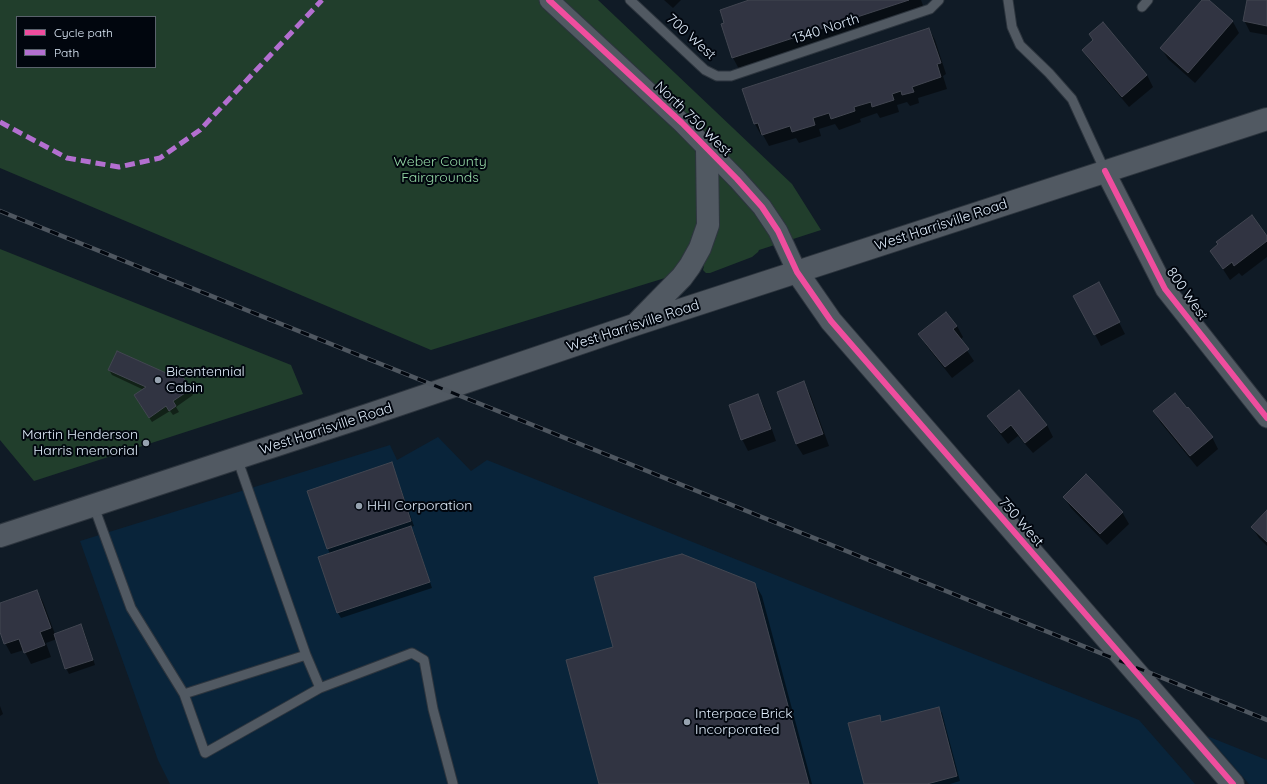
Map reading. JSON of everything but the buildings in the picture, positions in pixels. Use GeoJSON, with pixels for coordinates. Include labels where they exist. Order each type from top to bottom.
{"type":"FeatureCollection","features":[{"type":"Feature","properties":{"kind":"main road","name":"West Harrisville Road"},"geometry":{"type":"LineString","coordinates":[[0,536],[634,325],[1267,119]]}},
{"type":"Feature","properties":{"kind":"main road"},"geometry":{"type":"LineString","coordinates":[[634,325],[683,275],[700,248],[708,224],[707,149]]}},
{"type":"Feature","properties":{"kind":"main road","name":"750 West"},"geometry":{"type":"LineString","coordinates":[[797,272],[831,322],[1233,784]]}},
{"type":"Feature","properties":{"kind":"street","name":"North 750 West"},"geometry":{"type":"LineString","coordinates":[[549,0],[682,123],[737,179],[762,207],[778,231],[797,272]]}},
{"type":"Feature","properties":{"kind":"street","name":"800 West"},"geometry":{"type":"LineString","coordinates":[[1105,171],[1165,289],[1267,418]]}},
{"type":"Feature","properties":{"kind":"lane","name":"700 West"},"geometry":{"type":"LineString","coordinates":[[630,0],[705,70],[717,76]]}},
{"type":"Feature","properties":{"kind":"lane","name":"1340 North"},"geometry":{"type":"LineString","coordinates":[[717,76],[731,76],[922,12],[930,9],[939,0]]}},
{"type":"Feature","properties":{"kind":"lane","name":"800 West"},"geometry":{"type":"LineString","coordinates":[[1008,0],[1012,27],[1020,45],[1049,73],[1072,99],[1105,171]]}},
{"type":"Feature","properties":{"kind":"lane"},"geometry":{"type":"LineString","coordinates":[[237,458],[306,654],[320,688]]}},
{"type":"Feature","properties":{"kind":"lane"},"geometry":{"type":"LineString","coordinates":[[93,504],[131,608],[184,694],[205,753],[320,688],[412,653],[424,660],[433,709],[454,784]]}},
{"type":"Feature","properties":{"kind":"lane"},"geometry":{"type":"LineString","coordinates":[[184,694],[306,654]]}},
{"type":"Feature","properties":{"kind":"shaded area","name":"Interpace Brick Incorporated"},"geometry":{"type":"Polygon","coordinates":[[[438,437],[471,471],[487,460],[1139,720],[1195,784],[170,784],[158,760],[80,541],[390,445],[397,460],[438,437]]]}},
{"type":"Feature","properties":{"kind":"shaded area"},"geometry":{"type":"Polygon","coordinates":[[[1207,736],[1267,760],[1267,784],[1249,784],[1207,736]]]}},
{"type":"Feature","properties":{"kind":"green space","name":"Weber County Fairgrounds"},"geometry":{"type":"Polygon","coordinates":[[[0,0],[598,0],[792,184],[821,230],[759,250],[752,257],[710,273],[706,273],[703,270],[704,266],[431,350],[0,168],[0,0]]]}},
{"type":"Feature","properties":{"kind":"green space"},"geometry":{"type":"Polygon","coordinates":[[[0,249],[291,365],[303,394],[34,481],[0,440],[0,249]]]}},
{"type":"Feature","properties":{"kind":"railway"},"geometry":{"type":"LineString","coordinates":[[0,211],[1267,720]]}},
{"type":"Feature","properties":{"kind":"marked path"},"geometry":{"type":"LineString","coordinates":[[0,122],[67,158],[119,167],[160,158],[200,130],[322,0]]}},
{"type":"Feature","properties":{"kind":"cycle path"},"geometry":{"type":"LineString","coordinates":[[549,0],[682,123],[737,179],[762,207],[778,231],[797,272],[831,321],[1233,784]]}},
{"type":"Feature","properties":{"kind":"cycle path"},"geometry":{"type":"LineString","coordinates":[[1105,171],[1165,289],[1267,418]]}},
{"type":"Feature","properties":{"kind":"place","name":"Bicentennial Cabin"},"geometry":{"type":"Point","coordinates":[158,380]}},
{"type":"Feature","properties":{"kind":"place","name":"Martin Henderson Harris memorial"},"geometry":{"type":"Point","coordinates":[146,443]}},
{"type":"Feature","properties":{"kind":"place","name":"HHI Corporation"},"geometry":{"type":"Point","coordinates":[359,506]}},
{"type":"Feature","properties":{"kind":"place","name":"Interpace Brick Incorporated"},"geometry":{"type":"Point","coordinates":[687,722]}}]}
